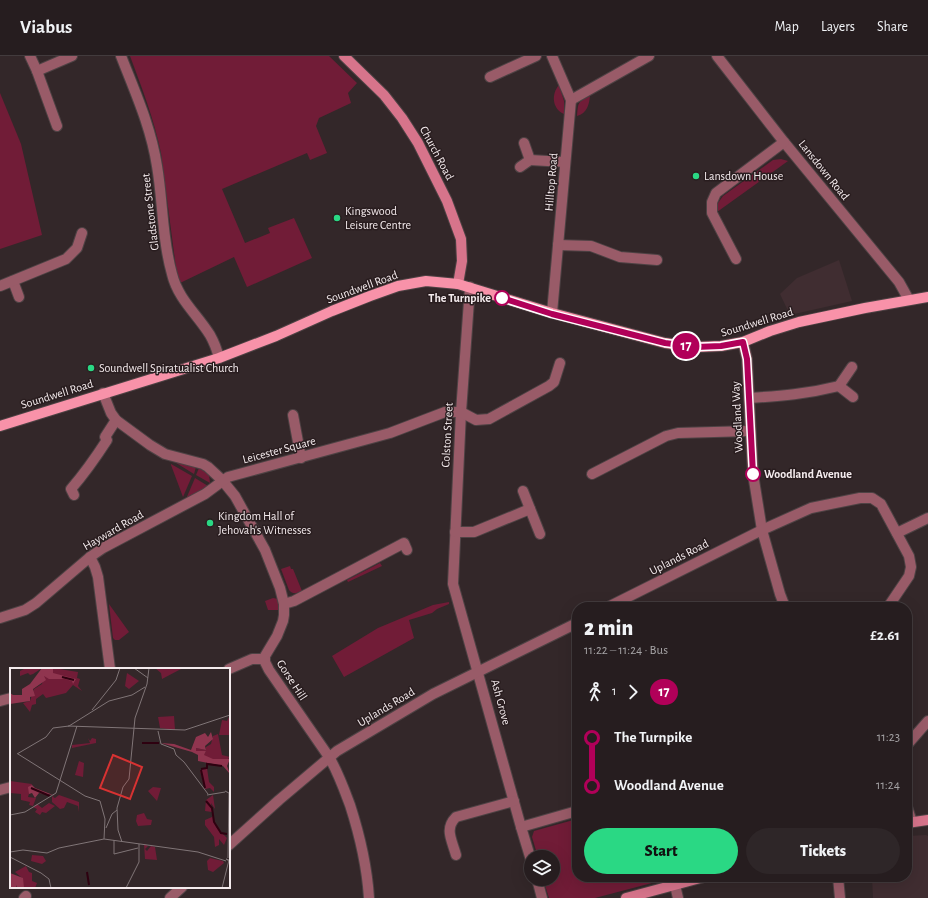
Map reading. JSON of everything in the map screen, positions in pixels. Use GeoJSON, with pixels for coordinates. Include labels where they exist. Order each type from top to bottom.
{"type":"FeatureCollection","features":[{"type":"Feature","properties":{"kind":"main road","name":"Soundwell Road"},"geometry":{"type":"LineString","coordinates":[[0,426],[220,358],[276,336],[332,311],[398,286],[426,281],[458,284],[552,314],[665,343],[696,347],[721,346],[743,342],[770,331],[800,322],[928,297]]}},
{"type":"Feature","properties":{"kind":"street"},"geometry":{"type":"LineString","coordinates":[[30,56],[57,126]]}},
{"type":"Feature","properties":{"kind":"street"},"geometry":{"type":"LineString","coordinates":[[37,71],[72,56]]}},
{"type":"Feature","properties":{"kind":"street","name":"Gladstone Street"},"geometry":{"type":"LineString","coordinates":[[121,56],[143,110],[152,140],[160,184],[167,249],[175,284],[187,306],[210,336],[220,358]]}},
{"type":"Feature","properties":{"kind":"street","name":"Church Road"},"geometry":{"type":"LineString","coordinates":[[344,56],[384,95],[402,118],[418,143],[447,201],[461,239],[462,261],[458,284]]}},
{"type":"Feature","properties":{"kind":"street"},"geometry":{"type":"LineString","coordinates":[[490,77],[536,56]]}},
{"type":"Feature","properties":{"kind":"street","name":"Hilltop Road"},"geometry":{"type":"LineString","coordinates":[[552,56],[571,100],[552,314]]}},
{"type":"Feature","properties":{"kind":"street"},"geometry":{"type":"LineString","coordinates":[[571,100],[649,56]]}},
{"type":"Feature","properties":{"kind":"street","name":"Lansdown Road"},"geometry":{"type":"LineString","coordinates":[[717,56],[784,142],[899,282],[908,300]]}},
{"type":"Feature","properties":{"kind":"street"},"geometry":{"type":"LineString","coordinates":[[736,259],[712,213],[712,202],[716,193],[784,142]]}},
{"type":"Feature","properties":{"kind":"street"},"geometry":{"type":"LineString","coordinates":[[524,143],[530,160]]}},
{"type":"Feature","properties":{"kind":"street"},"geometry":{"type":"LineString","coordinates":[[520,167],[530,160],[566,162]]}},
{"type":"Feature","properties":{"kind":"street"},"geometry":{"type":"LineString","coordinates":[[0,286],[59,263],[81,251],[82,233]]}},
{"type":"Feature","properties":{"kind":"street"},"geometry":{"type":"LineString","coordinates":[[558,245],[592,246],[620,257],[657,260]]}},
{"type":"Feature","properties":{"kind":"street"},"geometry":{"type":"LineString","coordinates":[[13,281],[19,296]]}},
{"type":"Feature","properties":{"kind":"street","name":"Colston Street"},"geometry":{"type":"LineString","coordinates":[[454,584],[461,412],[470,287]]}},
{"type":"Feature","properties":{"kind":"street","name":"Woodland Way"},"geometry":{"type":"LineString","coordinates":[[743,342],[747,359],[753,474],[762,530],[783,602]]}},
{"type":"Feature","properties":{"kind":"street"},"geometry":{"type":"LineString","coordinates":[[461,412],[476,420],[489,419],[549,386],[554,382],[560,363]]}},
{"type":"Feature","properties":{"kind":"street"},"geometry":{"type":"LineString","coordinates":[[749,398],[788,396],[815,392],[839,386],[852,366]]}},
{"type":"Feature","properties":{"kind":"street"},"geometry":{"type":"LineString","coordinates":[[839,386],[853,397]]}},
{"type":"Feature","properties":{"kind":"street"},"geometry":{"type":"LineString","coordinates":[[103,394],[111,413],[116,420],[157,450],[172,456],[203,464],[222,480]]}},
{"type":"Feature","properties":{"kind":"street","name":"Leicester Square"},"geometry":{"type":"LineString","coordinates":[[222,480],[234,475],[390,433],[440,413],[461,412]]}},
{"type":"Feature","properties":{"kind":"street"},"geometry":{"type":"LineString","coordinates":[[293,416],[301,458]]}},
{"type":"Feature","properties":{"kind":"street"},"geometry":{"type":"LineString","coordinates":[[74,495],[71,489],[100,451],[107,440],[105,437],[116,420]]}},
{"type":"Feature","properties":{"kind":"street"},"geometry":{"type":"LineString","coordinates":[[592,474],[666,436],[678,433],[750,431]]}},
{"type":"Feature","properties":{"kind":"street","name":"Hayward Road"},"geometry":{"type":"LineString","coordinates":[[0,618],[25,610],[36,603],[104,547],[205,494],[222,480]]}},
{"type":"Feature","properties":{"kind":"street","name":"Gorse Hill"},"geometry":{"type":"LineString","coordinates":[[222,480],[235,496],[265,550],[280,588],[285,610],[283,621],[265,659],[269,670],[329,757],[343,786],[361,842],[366,868],[369,898]]}},
{"type":"Feature","properties":{"kind":"street"},"geometry":{"type":"LineString","coordinates":[[523,491],[540,534]]}},
{"type":"Feature","properties":{"kind":"street","name":"Uplands Road"},"geometry":{"type":"LineString","coordinates":[[618,602],[762,530],[811,508],[860,498],[872,498],[881,504],[909,556],[911,567],[909,576],[891,602]]}},
{"type":"Feature","properties":{"kind":"street"},"geometry":{"type":"LineString","coordinates":[[455,532],[474,532],[530,509]]}},
{"type":"Feature","properties":{"kind":"street"},"geometry":{"type":"LineString","coordinates":[[897,533],[928,518]]}},
{"type":"Feature","properties":{"kind":"street"},"geometry":{"type":"LineString","coordinates":[[284,604],[294,601],[404,544],[408,550]]}},
{"type":"Feature","properties":{"kind":"street"},"geometry":{"type":"LineString","coordinates":[[90,557],[96,567],[98,577],[110,668]]}},
{"type":"Feature","properties":{"kind":"street","name":"Ash Grove"},"geometry":{"type":"LineString","coordinates":[[454,584],[528,850]]}},
{"type":"Feature","properties":{"kind":"street","name":"Uplands Road"},"geometry":{"type":"LineString","coordinates":[[230,844],[329,757],[368,732],[433,694],[572,626]]}},
{"type":"Feature","properties":{"kind":"street"},"geometry":{"type":"LineString","coordinates":[[230,669],[252,659],[265,659]]}},
{"type":"Feature","properties":{"kind":"street"},"geometry":{"type":"LineString","coordinates":[[0,701],[10,698]]}},
{"type":"Feature","properties":{"kind":"street"},"geometry":{"type":"LineString","coordinates":[[912,739],[928,721]]}},
{"type":"Feature","properties":{"kind":"street"},"geometry":{"type":"LineString","coordinates":[[0,790],[10,787]]}},
{"type":"Feature","properties":{"kind":"street"},"geometry":{"type":"LineString","coordinates":[[456,855],[449,828],[451,822],[456,816],[514,801]]}},
{"type":"Feature","properties":{"kind":"street"},"geometry":{"type":"LineString","coordinates":[[521,827],[572,812]]}},
{"type":"Feature","properties":{"kind":"street"},"geometry":{"type":"LineString","coordinates":[[912,822],[928,820]]}},
{"type":"Feature","properties":{"kind":"street"},"geometry":{"type":"LineString","coordinates":[[626,898],[671,882]]}},
{"type":"Feature","properties":{"kind":"street"},"geometry":{"type":"LineString","coordinates":[[674,882],[678,898]]}},
{"type":"Feature","properties":{"kind":"street"},"geometry":{"type":"LineString","coordinates":[[838,882],[840,898]]}},
{"type":"Feature","properties":{"kind":"street"},"geometry":{"type":"LineString","coordinates":[[539,886],[542,898]]}},
{"type":"Feature","properties":{"kind":"street"},"geometry":{"type":"LineString","coordinates":[[170,898],[181,888]]}},
{"type":"Feature","properties":{"kind":"shaded area"},"geometry":{"type":"Polygon","coordinates":[[[130,56],[329,56],[357,83],[348,93],[351,103],[319,118],[316,126],[327,153],[310,160],[307,153],[222,189],[245,243],[270,233],[268,228],[294,218],[312,258],[247,287],[234,257],[180,283],[176,268],[161,153],[151,116],[130,56]]]}},
{"type":"Feature","properties":{"kind":"shaded area"},"geometry":{"type":"Polygon","coordinates":[[[559,85],[564,101],[564,114],[557,109],[554,101],[556,89],[559,85]]]}},
{"type":"Feature","properties":{"kind":"shaded area"},"geometry":{"type":"Polygon","coordinates":[[[0,93],[21,144],[42,235],[0,249],[0,93]]]}},
{"type":"Feature","properties":{"kind":"shaded area"},"geometry":{"type":"Polygon","coordinates":[[[590,96],[587,108],[583,113],[577,116],[579,103],[590,96]]]}},
{"type":"Feature","properties":{"kind":"shaded area"},"geometry":{"type":"Polygon","coordinates":[[[781,159],[788,161],[717,212],[718,203],[723,196],[773,160],[781,159]]]}},
{"type":"Feature","properties":{"kind":"shaded area"},"geometry":{"type":"Polygon","coordinates":[[[839,260],[852,301],[790,315],[780,294],[797,278],[839,260]]]}},
{"type":"Feature","properties":{"kind":"shaded area"},"geometry":{"type":"Polygon","coordinates":[[[173,461],[196,467],[194,474],[173,461]]]}},
{"type":"Feature","properties":{"kind":"shaded area"},"geometry":{"type":"Polygon","coordinates":[[[171,465],[192,476],[183,497],[171,465]]]}},
{"type":"Feature","properties":{"kind":"shaded area"},"geometry":{"type":"Polygon","coordinates":[[[199,468],[209,474],[210,483],[196,475],[199,468]]]}},
{"type":"Feature","properties":{"kind":"shaded area"},"geometry":{"type":"Polygon","coordinates":[[[195,478],[208,486],[186,499],[195,478]]]}},
{"type":"Feature","properties":{"kind":"shaded area"},"geometry":{"type":"Polygon","coordinates":[[[380,563],[382,566],[348,582],[347,580],[380,563]]]}},
{"type":"Feature","properties":{"kind":"shaded area"},"geometry":{"type":"Polygon","coordinates":[[[290,566],[291,569],[293,569],[302,591],[297,593],[289,590],[281,569],[290,566]]]}},
{"type":"Feature","properties":{"kind":"shaded area"},"geometry":{"type":"Polygon","coordinates":[[[273,598],[278,599],[278,610],[268,610],[265,601],[273,598]]]}},
{"type":"Feature","properties":{"kind":"shaded area"},"geometry":{"type":"Polygon","coordinates":[[[449,602],[449,604],[432,613],[409,620],[414,638],[344,677],[332,656],[378,628],[433,605],[449,602]]]}},
{"type":"Feature","properties":{"kind":"shaded area"},"geometry":{"type":"Polygon","coordinates":[[[109,604],[129,632],[119,640],[115,640],[113,638],[109,604]]]}},
{"type":"Feature","properties":{"kind":"shaded area"},"geometry":{"type":"Polygon","coordinates":[[[572,820],[572,882],[656,882],[595,898],[549,898],[545,886],[560,886],[560,850],[536,850],[532,837],[534,831],[572,820]]]}},
{"type":"Feature","properties":{"kind":"shaded area"},"geometry":{"type":"Polygon","coordinates":[[[912,836],[928,836],[928,898],[873,898],[872,882],[912,882],[912,836]]]}},
{"type":"Feature","properties":{"kind":"bus line","name":"17"},"geometry":{"type":"LineString","coordinates":[[502,298],[552,314],[665,343],[696,347],[721,346],[743,342],[747,359],[753,474]]}},
{"type":"Feature","properties":{"kind":"place","name":"Lansdown House"},"geometry":{"type":"Point","coordinates":[696,176]}},
{"type":"Feature","properties":{"kind":"place","name":"Kingswood Leisure Centre"},"geometry":{"type":"Point","coordinates":[337,218]}},
{"type":"Feature","properties":{"kind":"place","name":"The Turnpike"},"geometry":{"type":"Point","coordinates":[502,298]}},
{"type":"Feature","properties":{"kind":"place","name":"Soundwell Spiratualist Church"},"geometry":{"type":"Point","coordinates":[91,368]}},
{"type":"Feature","properties":{"kind":"place","name":"Woodland Avenue"},"geometry":{"type":"Point","coordinates":[753,474]}},
{"type":"Feature","properties":{"kind":"place","name":"Kingdom Hall of Jehovah's Witnesses"},"geometry":{"type":"Point","coordinates":[210,523]}}]}
